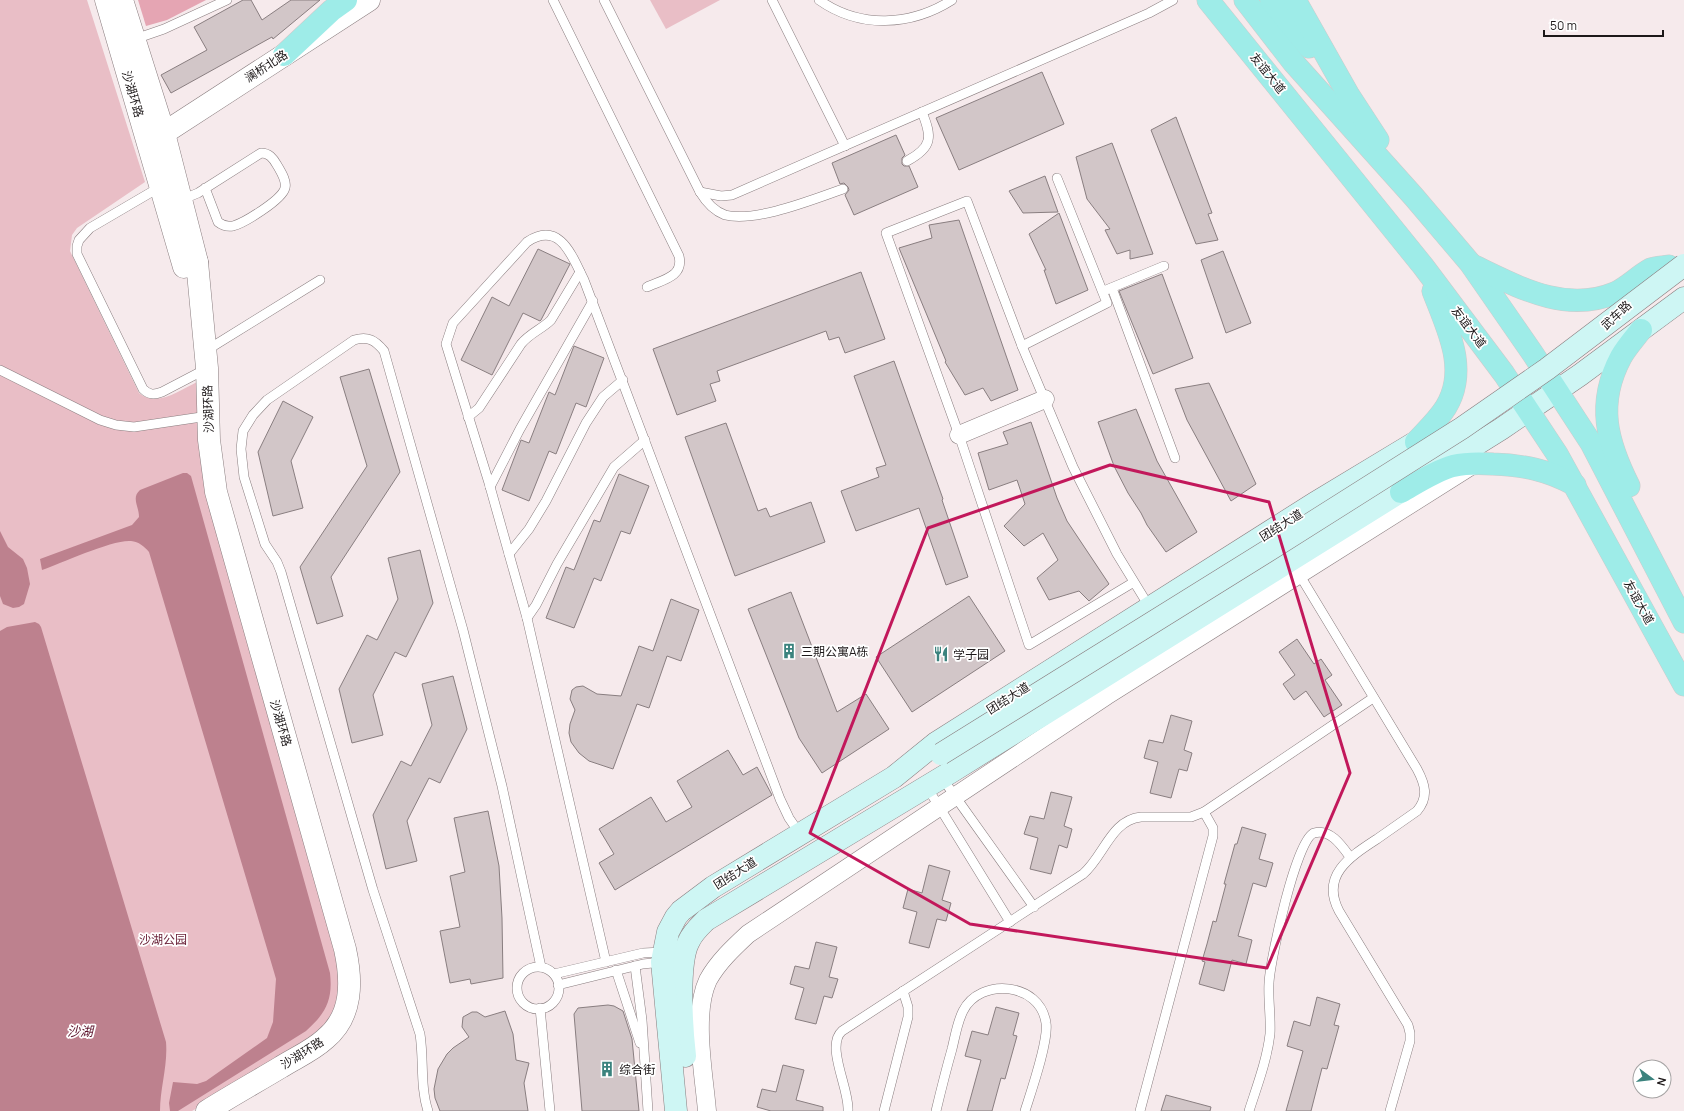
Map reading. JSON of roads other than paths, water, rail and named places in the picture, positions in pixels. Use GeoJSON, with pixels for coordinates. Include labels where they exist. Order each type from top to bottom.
{"type":"FeatureCollection","features":[{"type":"Feature","properties":{"kind":"main road"},"geometry":{"type":"LineString","coordinates":[[284,55],[332,10],[346,0]]}},
{"type":"Feature","properties":{"kind":"main road","name":"友谊大道"},"geometry":{"type":"LineString","coordinates":[[1208,0],[1423,266],[1523,402],[1557,454],[1575,485],[1684,685]]}},
{"type":"Feature","properties":{"kind":"main road"},"geometry":{"type":"LineString","coordinates":[[1245,0],[1293,62],[1414,197],[1470,263],[1552,382],[1591,443],[1684,622]]}},
{"type":"Feature","properties":{"kind":"main road"},"geometry":{"type":"LineString","coordinates":[[1271,0],[1348,94]]}},
{"type":"Feature","properties":{"kind":"main road"},"geometry":{"type":"LineString","coordinates":[[1287,0],[1320,45]]}},
{"type":"Feature","properties":{"kind":"main road"},"geometry":{"type":"LineString","coordinates":[[1295,0],[1348,94],[1414,197]]}},
{"type":"Feature","properties":{"kind":"main road"},"geometry":{"type":"LineString","coordinates":[[1470,263],[1526,291],[1555,299],[1574,301],[1603,298],[1619,291],[1652,269],[1680,266]]}},
{"type":"Feature","properties":{"kind":"main road"},"geometry":{"type":"LineString","coordinates":[[1416,442],[1445,408],[1455,384],[1456,373],[1455,350],[1423,266]]}},
{"type":"Feature","properties":{"kind":"main road"},"geometry":{"type":"LineString","coordinates":[[940,773],[988,735],[1468,437],[1555,376],[1680,266]]}},
{"type":"Feature","properties":{"kind":"main road"},"geometry":{"type":"LineString","coordinates":[[894,777],[940,773],[1277,545],[1462,428],[1547,369],[1680,266]]}},
{"type":"Feature","properties":{"kind":"main road","name":"武车路"},"geometry":{"type":"LineString","coordinates":[[1552,382],[1569,358],[1680,266]]}},
{"type":"Feature","properties":{"kind":"main road","name":"武车路"},"geometry":{"type":"LineString","coordinates":[[1552,382],[1580,375],[1684,298]]}},
{"type":"Feature","properties":{"kind":"main road"},"geometry":{"type":"LineString","coordinates":[[1641,330],[1621,356],[1613,374],[1608,394],[1606,419],[1614,453],[1624,477],[1658,543],[1664,582]]}},
{"type":"Feature","properties":{"kind":"main road"},"geometry":{"type":"LineString","coordinates":[[1523,402],[1552,382]]}},
{"type":"Feature","properties":{"kind":"main road","name":"团结大道"},"geometry":{"type":"LineString","coordinates":[[676,1111],[663,957],[668,932],[681,911],[713,887],[894,777],[936,743],[1315,503],[1416,442],[1490,413],[1523,402]]}},
{"type":"Feature","properties":{"kind":"main road","name":"团结大道"},"geometry":{"type":"LineString","coordinates":[[690,1111],[684,1052],[681,983],[685,950],[688,941],[696,929],[706,920],[940,773],[1401,492],[1523,402]]}},
{"type":"Feature","properties":{"kind":"main road"},"geometry":{"type":"LineString","coordinates":[[1401,492],[1445,469],[1458,465],[1474,463],[1531,467],[1575,485]]}},
{"type":"Feature","properties":{"kind":"street","name":"沙湖环路"},"geometry":{"type":"LineString","coordinates":[[106,0],[184,267],[197,262]]}},
{"type":"Feature","properties":{"kind":"street","name":"沙湖环路"},"geometry":{"type":"LineString","coordinates":[[122,0],[164,133],[197,262],[206,359],[211,460],[216,492],[345,949],[350,984],[347,1004],[343,1015],[332,1033],[325,1040],[207,1111]]}},
{"type":"Feature","properties":{"kind":"street","name":"澜桥北路"},"geometry":{"type":"LineString","coordinates":[[164,133],[369,0]]}},
{"type":"Feature","properties":{"kind":"street"},"geometry":{"type":"LineString","coordinates":[[959,435],[1045,399]]}},
{"type":"Feature","properties":{"kind":"street"},"geometry":{"type":"LineString","coordinates":[[707,1111],[700,1022],[700,1011],[705,989],[722,959],[748,934],[1106,696],[1474,463]]}},
{"type":"Feature","properties":{"kind":"lane"},"geometry":{"type":"LineString","coordinates":[[135,39],[164,29],[227,0]]}},
{"type":"Feature","properties":{"kind":"lane"},"geometry":{"type":"LineString","coordinates":[[553,0],[679,256],[680,262],[677,272],[673,276],[647,287]]}},
{"type":"Feature","properties":{"kind":"lane"},"geometry":{"type":"LineString","coordinates":[[604,0],[700,192],[706,201],[718,212],[734,216],[747,216],[792,206],[843,189]]}},
{"type":"Feature","properties":{"kind":"lane"},"geometry":{"type":"LineString","coordinates":[[772,0],[845,146]]}},
{"type":"Feature","properties":{"kind":"lane"},"geometry":{"type":"LineString","coordinates":[[819,0],[860,19],[871,21],[895,21],[912,17],[946,4],[952,0]]}},
{"type":"Feature","properties":{"kind":"lane"},"geometry":{"type":"LineString","coordinates":[[700,192],[721,196],[732,195],[1148,13],[1173,0]]}},
{"type":"Feature","properties":{"kind":"lane"},"geometry":{"type":"LineString","coordinates":[[907,161],[924,149],[929,140],[930,135],[922,112]]}},
{"type":"Feature","properties":{"kind":"lane"},"geometry":{"type":"LineString","coordinates":[[182,203],[207,192],[261,153],[268,154],[273,158],[281,171],[285,184],[282,195],[274,202],[239,224],[231,226],[223,225],[218,222],[207,192]]}},
{"type":"Feature","properties":{"kind":"lane"},"geometry":{"type":"LineString","coordinates":[[1057,178],[1107,290],[1175,458]]}},
{"type":"Feature","properties":{"kind":"lane"},"geometry":{"type":"LineString","coordinates":[[160,188],[90,228],[79,240],[77,246],[77,254],[143,389],[146,392],[154,395],[162,392],[206,359],[320,280]]}},
{"type":"Feature","properties":{"kind":"lane"},"geometry":{"type":"LineString","coordinates":[[1134,582],[1029,645],[959,435],[886,233],[967,201],[1022,346],[1073,467],[1117,554],[1150,608]]}},
{"type":"Feature","properties":{"kind":"lane"},"geometry":{"type":"LineString","coordinates":[[606,962],[526,618],[490,486],[446,344],[453,323],[527,242],[534,237],[540,235],[555,236],[568,248],[593,301],[780,799],[789,818],[800,834]]}},
{"type":"Feature","properties":{"kind":"lane"},"geometry":{"type":"LineString","coordinates":[[1107,290],[1164,266]]}},
{"type":"Feature","properties":{"kind":"lane"},"geometry":{"type":"LineString","coordinates":[[468,417],[479,408],[526,337],[545,326],[551,320],[580,272]]}},
{"type":"Feature","properties":{"kind":"lane"},"geometry":{"type":"LineString","coordinates":[[1022,346],[1107,303],[1107,290]]}},
{"type":"Feature","properties":{"kind":"lane"},"geometry":{"type":"LineString","coordinates":[[490,486],[520,429],[593,301]]}},
{"type":"Feature","properties":{"kind":"lane"},"geometry":{"type":"LineString","coordinates":[[428,1111],[424,1097],[423,1051],[420,1034],[373,890],[281,572],[277,562],[265,544],[244,477],[241,460],[241,440],[243,431],[259,407],[348,345],[361,338],[374,340],[384,350],[463,630],[502,786],[541,967]]}},
{"type":"Feature","properties":{"kind":"lane"},"geometry":{"type":"LineString","coordinates":[[0,370],[100,420],[116,425],[134,427],[149,426],[167,421],[208,416]]}},
{"type":"Feature","properties":{"kind":"lane"},"geometry":{"type":"LineString","coordinates":[[509,554],[529,529],[546,501],[586,423],[604,397],[623,380]]}},
{"type":"Feature","properties":{"kind":"lane"},"geometry":{"type":"LineString","coordinates":[[526,618],[536,605],[557,564],[614,467],[645,440]]}},
{"type":"Feature","properties":{"kind":"lane"},"geometry":{"type":"LineString","coordinates":[[1299,574],[1423,779],[1426,790],[1422,805],[1417,811],[1350,856],[1336,877],[1333,886],[1333,896],[1336,905],[1408,1025],[1410,1040],[1390,1111]]}},
{"type":"Feature","properties":{"kind":"lane"},"geometry":{"type":"LineString","coordinates":[[848,1111],[848,1101],[836,1049],[838,1036],[845,1028],[1034,907],[1089,869],[1118,827],[1124,822],[1141,817],[1191,817],[1204,812],[1373,698]]}},
{"type":"Feature","properties":{"kind":"lane"},"geometry":{"type":"LineString","coordinates":[[940,773],[955,797],[1034,907]]}},
{"type":"Feature","properties":{"kind":"lane"},"geometry":{"type":"LineString","coordinates":[[940,773],[939,808],[1010,922]]}},
{"type":"Feature","properties":{"kind":"lane"},"geometry":{"type":"LineString","coordinates":[[1140,1111],[1212,841],[1213,828],[1204,812]]}},
{"type":"Feature","properties":{"kind":"lane"},"geometry":{"type":"LineString","coordinates":[[1249,1111],[1264,1062],[1270,1034],[1268,984],[1270,964],[1292,874],[1302,848],[1309,837],[1314,833],[1321,833],[1332,836],[1350,856]]}},
{"type":"Feature","properties":{"kind":"lane"},"geometry":{"type":"LineString","coordinates":[[554,974],[643,953],[663,957]]}},
{"type":"Feature","properties":{"kind":"lane"},"geometry":{"type":"LineString","coordinates":[[558,985],[635,966],[663,957]]}},
{"type":"Feature","properties":{"kind":"lane"},"geometry":{"type":"LineString","coordinates":[[635,966],[642,1020],[648,1111]]}},
{"type":"Feature","properties":{"kind":"lane"},"geometry":{"type":"LineString","coordinates":[[533,967],[541,967],[554,974],[559,991],[556,999],[550,1005],[535,1009],[527,1006],[521,1000],[517,993],[517,985],[520,977],[526,971],[533,967]]}},
{"type":"Feature","properties":{"kind":"lane"},"geometry":{"type":"LineString","coordinates":[[616,970],[634,1027],[643,1049]]}},
{"type":"Feature","properties":{"kind":"lane"},"geometry":{"type":"LineString","coordinates":[[936,1111],[957,1027],[963,1011],[969,1002],[978,995],[998,988],[1018,990],[1032,997],[1041,1010],[1046,1023],[1044,1040],[1025,1111]]}},
{"type":"Feature","properties":{"kind":"lane"},"geometry":{"type":"LineString","coordinates":[[884,1111],[908,1018],[908,1007],[903,991]]}},
{"type":"Feature","properties":{"kind":"lane"},"geometry":{"type":"LineString","coordinates":[[540,1008],[550,1111]]}},
{"type":"Feature","properties":{"kind":"water"},"geometry":{"type":"Polygon","coordinates":[[[183,473],[187,473],[191,476],[330,973],[331,983],[327,1005],[319,1018],[306,1031],[178,1111],[170,1111],[169,1103],[173,1082],[197,1084],[206,1081],[267,1038],[273,1022],[276,979],[149,552],[136,542],[123,541],[100,547],[42,570],[40,559],[132,525],[139,517],[136,499],[137,493],[140,490],[183,473]]]}},
{"type":"Feature","properties":{"kind":"water"},"geometry":{"type":"Polygon","coordinates":[[[0,531],[8,547],[23,559],[27,568],[30,584],[24,604],[19,607],[13,608],[3,604],[0,596],[0,531]]]}},
{"type":"Feature","properties":{"kind":"water","name":"沙湖"},"geometry":{"type":"Polygon","coordinates":[[[35,622],[41,627],[166,1042],[166,1059],[160,1111],[0,1111],[0,631],[7,627],[35,622]]]}},
{"type":"Feature","properties":{"kind":"place","name":"三期公寓A栋"},"geometry":{"type":"Point","coordinates":[789,651]}},
{"type":"Feature","properties":{"kind":"place","name":"学子园"},"geometry":{"type":"Point","coordinates":[941,654]}},
{"type":"Feature","properties":{"kind":"place","name":"综合街"},"geometry":{"type":"Point","coordinates":[607,1069]}},
{"type":"Feature","properties":{"kind":"park label","name":"沙湖公园"},"geometry":{"type":"Point","coordinates":[163,939]}}]}
